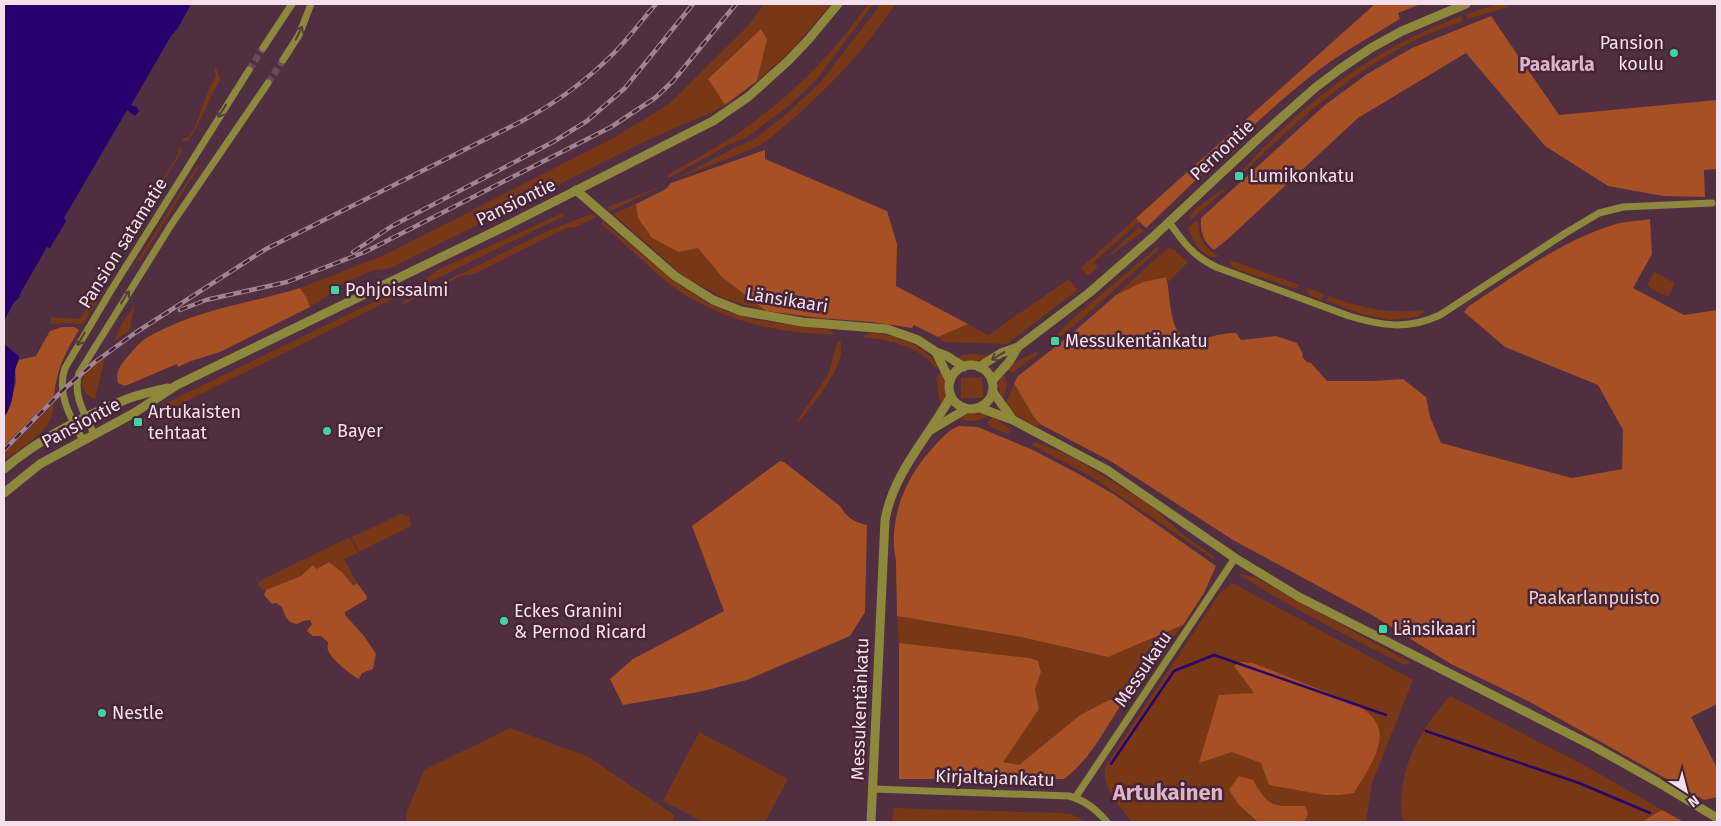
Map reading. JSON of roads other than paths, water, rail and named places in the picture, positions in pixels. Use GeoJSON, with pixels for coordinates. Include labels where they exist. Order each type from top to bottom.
{"type":"FeatureCollection","features":[{"type":"Feature","properties":{"kind":"street"},"geometry":{"type":"LineString","coordinates":[[263,48],[292,4]]}},
{"type":"Feature","properties":{"kind":"street"},"geometry":{"type":"LineString","coordinates":[[283,60],[300,35],[311,4]]}},
{"type":"Feature","properties":{"kind":"street","name":"Pansiontie"},"geometry":{"type":"LineString","coordinates":[[4,493],[40,464],[134,413],[177,385],[713,121],[742,102],[788,61],[810,39],[838,4]]}},
{"type":"Feature","properties":{"kind":"street","name":"Pernontie"},"geometry":{"type":"LineString","coordinates":[[979,367],[1001,353],[1018,347],[1089,293],[1169,222],[1262,135],[1316,87],[1340,69],[1371,48],[1402,31],[1466,4]]}},
{"type":"Feature","properties":{"kind":"street","name":"Pansion satamatie"},"geometry":{"type":"LineString","coordinates":[[83,440],[68,412],[62,388],[62,377],[65,368],[114,285],[249,70]]}},
{"type":"Feature","properties":{"kind":"street","name":"Pansion satamatie"},"geometry":{"type":"LineString","coordinates":[[94,434],[79,399],[76,384],[78,373],[171,225],[268,82]]}},
{"type":"Feature","properties":{"kind":"street","name":"Länsikaari"},"geometry":{"type":"LineString","coordinates":[[576,190],[675,276],[690,287],[720,303],[751,313],[776,318],[887,329],[918,340],[964,367]]}},
{"type":"Feature","properties":{"kind":"street"},"geometry":{"type":"LineString","coordinates":[[1169,222],[1192,252],[1216,267],[1349,316],[1370,322],[1401,326],[1432,319],[1440,315],[1599,213],[1623,207],[1712,203]]}},
{"type":"Feature","properties":{"kind":"street","name":"Pernontie"},"geometry":{"type":"LineString","coordinates":[[992,381],[1009,362],[1018,347]]}},
{"type":"Feature","properties":{"kind":"street"},"geometry":{"type":"LineString","coordinates":[[936,352],[950,381]]}},
{"type":"Feature","properties":{"kind":"street"},"geometry":{"type":"LineString","coordinates":[[1013,420],[993,392],[992,381],[987,372],[979,367],[970,365],[954,373],[949,389],[951,396],[957,404],[966,409],[980,408],[1013,420],[1107,470],[1235,558],[1299,597],[1593,746],[1717,818]]}},
{"type":"Feature","properties":{"kind":"street","name":"Pansiontie"},"geometry":{"type":"LineString","coordinates":[[4,469],[32,448],[86,417],[128,398],[177,385]]}},
{"type":"Feature","properties":{"kind":"street"},"geometry":{"type":"LineString","coordinates":[[980,408],[989,400],[993,392]]}},
{"type":"Feature","properties":{"kind":"street","name":"Messukentänkatu"},"geometry":{"type":"LineString","coordinates":[[872,822],[885,520],[889,501],[897,480],[931,430],[951,396]]}},
{"type":"Feature","properties":{"kind":"street","name":"Messukentänkatu"},"geometry":{"type":"LineString","coordinates":[[931,430],[966,409]]}},
{"type":"Feature","properties":{"kind":"street","name":"Messukatu"},"geometry":{"type":"LineString","coordinates":[[1075,798],[1235,558]]}},
{"type":"Feature","properties":{"kind":"street","name":"Kirjaltajankatu"},"geometry":{"type":"LineString","coordinates":[[873,789],[1050,794],[1075,798],[1091,806],[1106,822]]}},
{"type":"Feature","properties":{"kind":"waterway"},"geometry":{"type":"LineString","coordinates":[[1111,764],[1174,671],[1214,655],[1386,715]]}},
{"type":"Feature","properties":{"kind":"waterway"},"geometry":{"type":"LineString","coordinates":[[1426,731],[1579,783],[1650,813]]}},
{"type":"Feature","properties":{"kind":"tunnel"},"geometry":{"type":"LineString","coordinates":[[249,70],[263,48]]}},
{"type":"Feature","properties":{"kind":"tunnel"},"geometry":{"type":"LineString","coordinates":[[268,83],[283,60]]}},
{"type":"Feature","properties":{"kind":"railway"},"geometry":{"type":"LineString","coordinates":[[4,450],[62,391],[95,362],[135,333],[266,249],[522,121],[559,99],[593,73],[614,53],[656,4]]}},
{"type":"Feature","properties":{"kind":"railway"},"geometry":{"type":"LineString","coordinates":[[353,252],[392,226],[553,142],[587,121],[625,88],[693,4]]}},
{"type":"Feature","properties":{"kind":"railway"},"geometry":{"type":"LineString","coordinates":[[180,310],[206,300],[287,282],[365,252],[611,127],[655,98],[673,81],[736,4]]}},
{"type":"Feature","properties":{"kind":"place","name":"Pansion koulu"},"geometry":{"type":"Point","coordinates":[1674,53]}},
{"type":"Feature","properties":{"kind":"place","name":"Lumikonkatu"},"geometry":{"type":"Point","coordinates":[1239,176]}},
{"type":"Feature","properties":{"kind":"place","name":"Pohjoissalmi"},"geometry":{"type":"Point","coordinates":[335,290]}},
{"type":"Feature","properties":{"kind":"place","name":"Messukentänkatu"},"geometry":{"type":"Point","coordinates":[1055,341]}},
{"type":"Feature","properties":{"kind":"place","name":"Artukaisten tehtaat"},"geometry":{"type":"Point","coordinates":[138,422]}},
{"type":"Feature","properties":{"kind":"place","name":"Bayer"},"geometry":{"type":"Point","coordinates":[327,431]}},
{"type":"Feature","properties":{"kind":"place","name":"Eckes Granini & Pernod Ricard"},"geometry":{"type":"Point","coordinates":[504,621]}},
{"type":"Feature","properties":{"kind":"place","name":"Länsikaari"},"geometry":{"type":"Point","coordinates":[1383,629]}},
{"type":"Feature","properties":{"kind":"place","name":"Nestle"},"geometry":{"type":"Point","coordinates":[102,713]}},
{"type":"Feature","properties":{"kind":"district","name":"Paakarla"},"geometry":{"type":"Point","coordinates":[1557,64]}},
{"type":"Feature","properties":{"kind":"district","name":"Artukainen"},"geometry":{"type":"Point","coordinates":[1168,792]}},
{"type":"Feature","properties":{"kind":"park label","name":"Paakarlanpuisto"},"geometry":{"type":"Point","coordinates":[1594,598]}}]}
